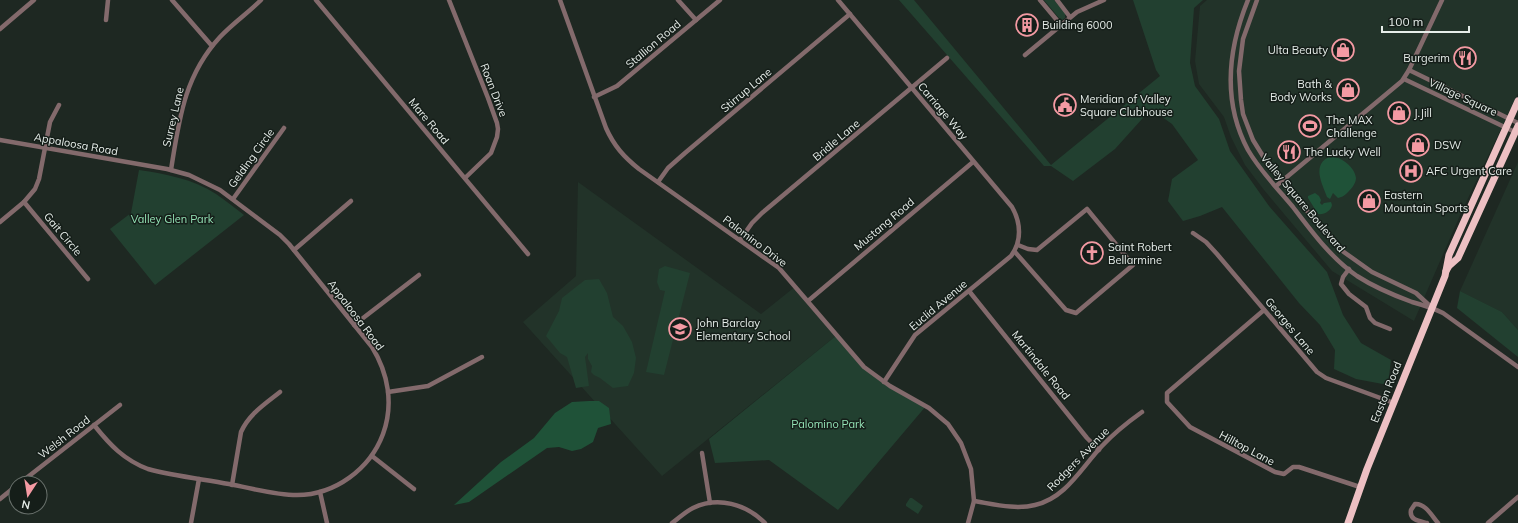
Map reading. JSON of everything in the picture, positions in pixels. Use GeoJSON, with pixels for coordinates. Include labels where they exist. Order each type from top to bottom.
{"type":"FeatureCollection","features":[{"type":"Feature","properties":{"kind":"highway","name":"Easton Road"},"geometry":{"type":"LineString","coordinates":[[1446,271],[1449,255],[1518,101]]}},
{"type":"Feature","properties":{"kind":"highway","name":"Easton Road"},"geometry":{"type":"LineString","coordinates":[[1348,523],[1360,487],[1446,271],[1458,258],[1517,129]]}},
{"type":"Feature","properties":{"kind":"street"},"geometry":{"type":"LineString","coordinates":[[0,29],[34,0]]}},
{"type":"Feature","properties":{"kind":"street"},"geometry":{"type":"LineString","coordinates":[[106,20],[108,0]]}},
{"type":"Feature","properties":{"kind":"street"},"geometry":{"type":"LineString","coordinates":[[172,0],[212,46]]}},
{"type":"Feature","properties":{"kind":"street","name":"Surrey Lane"},"geometry":{"type":"LineString","coordinates":[[171,170],[180,116],[187,89],[196,70],[212,46],[228,29],[261,0]]}},
{"type":"Feature","properties":{"kind":"street","name":"Mare Road"},"geometry":{"type":"LineString","coordinates":[[316,0],[528,254]]}},
{"type":"Feature","properties":{"kind":"street","name":"Roan Drive"},"geometry":{"type":"LineString","coordinates":[[449,0],[497,122],[498,129],[496,141],[491,152],[465,178]]}},
{"type":"Feature","properties":{"kind":"street","name":"Palomino Drive"},"geometry":{"type":"LineString","coordinates":[[560,0],[594,97],[606,128],[616,148],[626,158],[658,182],[779,268],[857,360],[884,382],[930,408],[948,424],[955,432],[971,469],[974,502],[968,523]]}},
{"type":"Feature","properties":{"kind":"street"},"geometry":{"type":"LineString","coordinates":[[678,0],[696,20]]}},
{"type":"Feature","properties":{"kind":"street","name":"Stallion Road"},"geometry":{"type":"LineString","coordinates":[[594,97],[617,86],[720,0]]}},
{"type":"Feature","properties":{"kind":"street","name":"Carriage Way"},"geometry":{"type":"LineString","coordinates":[[838,0],[1015,212],[1019,227],[1018,242]]}},
{"type":"Feature","properties":{"kind":"street"},"geometry":{"type":"LineString","coordinates":[[1040,0],[1061,25]]}},
{"type":"Feature","properties":{"kind":"street"},"geometry":{"type":"LineString","coordinates":[[1057,0],[1070,17]]}},
{"type":"Feature","properties":{"kind":"street"},"geometry":{"type":"LineString","coordinates":[[1025,55],[1081,9],[1104,0]]}},
{"type":"Feature","properties":{"kind":"street","name":"Valley Square Boulevard"},"geometry":{"type":"LineString","coordinates":[[1248,0],[1238,27],[1232,57],[1231,83],[1234,111],[1240,130],[1249,150],[1265,174],[1327,249],[1349,269],[1367,281],[1389,292],[1413,302],[1432,307]]}},
{"type":"Feature","properties":{"kind":"street","name":"Valley Square Boulevard"},"geometry":{"type":"LineString","coordinates":[[1257,0],[1241,45],[1239,71],[1241,100],[1248,128],[1254,140],[1266,161],[1282,182],[1347,255],[1383,278],[1416,293],[1432,307]]}},
{"type":"Feature","properties":{"kind":"street"},"geometry":{"type":"LineString","coordinates":[[1276,186],[1404,79],[1442,0]]}},
{"type":"Feature","properties":{"kind":"street","name":"Stirrup Lane"},"geometry":{"type":"LineString","coordinates":[[658,182],[668,168],[685,153],[850,14]]}},
{"type":"Feature","properties":{"kind":"street","name":"Bridle Lane"},"geometry":{"type":"LineString","coordinates":[[740,240],[752,223],[762,214],[948,58]]}},
{"type":"Feature","properties":{"kind":"street","name":"Village Square"},"geometry":{"type":"LineString","coordinates":[[1409,70],[1518,123]]}},
{"type":"Feature","properties":{"kind":"street","name":"Village Square"},"geometry":{"type":"LineString","coordinates":[[1404,79],[1505,128],[1517,129]]}},
{"type":"Feature","properties":{"kind":"street"},"geometry":{"type":"LineString","coordinates":[[0,222],[30,196],[37,185],[50,122],[59,105]]}},
{"type":"Feature","properties":{"kind":"street","name":"Gelding Circle"},"geometry":{"type":"LineString","coordinates":[[233,199],[284,128]]}},
{"type":"Feature","properties":{"kind":"street","name":"Appaloosa Road"},"geometry":{"type":"LineString","coordinates":[[0,140],[171,170],[189,175],[205,182],[233,199],[276,232],[294,250],[375,353],[385,375],[388,392],[389,408],[386,427],[372,456],[358,472],[346,481],[320,492],[302,495],[283,494],[158,471],[133,462],[112,446],[94,425]]}},
{"type":"Feature","properties":{"kind":"street","name":"Mustang Road"},"geometry":{"type":"LineString","coordinates":[[808,301],[973,162]]}},
{"type":"Feature","properties":{"kind":"street"},"geometry":{"type":"LineString","coordinates":[[294,250],[351,201]]}},
{"type":"Feature","properties":{"kind":"street","name":"Gait Circle"},"geometry":{"type":"LineString","coordinates":[[24,202],[88,279]]}},
{"type":"Feature","properties":{"kind":"street"},"geometry":{"type":"LineString","coordinates":[[1014,252],[1066,310],[1076,313],[1133,265],[1086,209],[1037,250],[1028,249],[1018,242]]}},
{"type":"Feature","properties":{"kind":"street","name":"Georges Lane"},"geometry":{"type":"LineString","coordinates":[[1192,233],[1206,242],[1320,375],[1394,402]]}},
{"type":"Feature","properties":{"kind":"street","name":"Euclid Avenue"},"geometry":{"type":"LineString","coordinates":[[884,382],[915,335],[1011,256],[1018,242]]}},
{"type":"Feature","properties":{"kind":"street"},"geometry":{"type":"LineString","coordinates":[[1349,269],[1343,277],[1341,284],[1366,306],[1370,318],[1375,323],[1390,329]]}},
{"type":"Feature","properties":{"kind":"street"},"geometry":{"type":"LineString","coordinates":[[354,325],[419,275]]}},
{"type":"Feature","properties":{"kind":"street","name":"Martindale Road"},"geometry":{"type":"LineString","coordinates":[[969,291],[1087,438],[1099,450]]}},
{"type":"Feature","properties":{"kind":"street"},"geometry":{"type":"LineString","coordinates":[[1432,307],[1455,321],[1518,367]]}},
{"type":"Feature","properties":{"kind":"street","name":"Hilltop Lane"},"geometry":{"type":"LineString","coordinates":[[1264,310],[1167,393],[1166,398],[1170,406],[1190,427],[1275,472],[1284,474],[1293,467],[1299,467],[1360,487]]}},
{"type":"Feature","properties":{"kind":"street"},"geometry":{"type":"LineString","coordinates":[[388,392],[428,386],[482,357]]}},
{"type":"Feature","properties":{"kind":"street"},"geometry":{"type":"LineString","coordinates":[[232,485],[241,432],[244,425],[253,414],[280,392]]}},
{"type":"Feature","properties":{"kind":"street","name":"Welsh Road"},"geometry":{"type":"LineString","coordinates":[[30,475],[120,405]]}},
{"type":"Feature","properties":{"kind":"street","name":"Rodgers Avenue"},"geometry":{"type":"LineString","coordinates":[[974,502],[1016,506],[1028,506],[1043,503],[1061,493],[1114,434],[1142,412]]}},
{"type":"Feature","properties":{"kind":"street"},"geometry":{"type":"LineString","coordinates":[[702,452],[710,503]]}},
{"type":"Feature","properties":{"kind":"street"},"geometry":{"type":"LineString","coordinates":[[372,456],[414,489]]}},
{"type":"Feature","properties":{"kind":"street"},"geometry":{"type":"LineString","coordinates":[[191,523],[199,479]]}},
{"type":"Feature","properties":{"kind":"street"},"geometry":{"type":"LineString","coordinates":[[0,499],[8,492]]}},
{"type":"Feature","properties":{"kind":"street"},"geometry":{"type":"LineString","coordinates":[[320,492],[327,523]]}},
{"type":"Feature","properties":{"kind":"street"},"geometry":{"type":"LineString","coordinates":[[1488,523],[1518,497]]}},
{"type":"Feature","properties":{"kind":"street"},"geometry":{"type":"LineString","coordinates":[[672,523],[693,508],[710,503],[737,505],[753,512],[765,523]]}},
{"type":"Feature","properties":{"kind":"street"},"geometry":{"type":"LineString","coordinates":[[1427,523],[1412,517],[1411,510],[1415,504],[1424,507],[1438,523]]}},
{"type":"Feature","properties":{"kind":"shaded area"},"geometry":{"type":"Polygon","coordinates":[[[1207,0],[1518,0],[1518,93],[1461,213],[1414,321],[1332,271],[1245,165],[1231,137],[1224,117],[1199,84],[1195,61],[1200,6],[1207,0]]]}},
{"type":"Feature","properties":{"kind":"shaded area"},"geometry":{"type":"Polygon","coordinates":[[[1331,156],[1339,158],[1347,163],[1353,170],[1356,178],[1354,185],[1345,195],[1338,198],[1333,193],[1330,199],[1327,197],[1321,180],[1320,169],[1321,164],[1325,159],[1331,156]]]}},
{"type":"Feature","properties":{"kind":"shaded area"},"geometry":{"type":"Polygon","coordinates":[[[1518,162],[1518,330],[1502,312],[1460,291],[1518,162]]]}},
{"type":"Feature","properties":{"kind":"shaded area","name":"John Barclay Elementary School"},"geometry":{"type":"Polygon","coordinates":[[[578,182],[761,314],[796,286],[837,335],[662,476],[523,322],[576,276],[578,182]]]}},
{"type":"Feature","properties":{"kind":"shaded area"},"geometry":{"type":"Polygon","coordinates":[[[1315,193],[1319,196],[1321,200],[1320,203],[1322,205],[1324,203],[1331,202],[1332,205],[1330,209],[1323,214],[1318,214],[1308,198],[1308,196],[1315,193]]]}},
{"type":"Feature","properties":{"kind":"shaded area"},"geometry":{"type":"Polygon","coordinates":[[[599,401],[609,408],[611,424],[598,428],[593,442],[581,449],[572,451],[559,447],[547,448],[469,502],[454,505],[501,462],[534,438],[555,413],[572,402],[599,401]]]}},
{"type":"Feature","properties":{"kind":"green space"},"geometry":{"type":"Polygon","coordinates":[[[899,0],[914,0],[1051,165],[1160,76],[1156,70],[1133,0],[1203,0],[1194,8],[1190,63],[1195,86],[1219,119],[1230,151],[1269,206],[1327,272],[1343,315],[1361,343],[1391,360],[1388,385],[1356,379],[1334,369],[1335,350],[1320,325],[1299,303],[1222,207],[1183,221],[1168,201],[1172,179],[1198,160],[1172,124],[1151,109],[1115,149],[1073,181],[1051,166],[1044,166],[899,0]]]}},
{"type":"Feature","properties":{"kind":"green space"},"geometry":{"type":"Polygon","coordinates":[[[1044,0],[1054,0],[1065,13],[1065,18],[1062,20],[1059,18],[1044,0]]]}},
{"type":"Feature","properties":{"kind":"green space","name":"Valley Glen Park"},"geometry":{"type":"Polygon","coordinates":[[[139,170],[169,175],[198,184],[216,194],[244,215],[155,285],[110,229],[131,213],[139,170]]]}},
{"type":"Feature","properties":{"kind":"green space"},"geometry":{"type":"Polygon","coordinates":[[[665,266],[690,273],[664,375],[646,372],[665,291],[660,290],[657,282],[659,269],[665,266]]]}},
{"type":"Feature","properties":{"kind":"green space"},"geometry":{"type":"Polygon","coordinates":[[[599,279],[607,293],[613,317],[623,326],[632,342],[636,358],[634,373],[628,386],[613,388],[591,372],[592,366],[588,359],[588,353],[585,357],[589,386],[576,388],[567,357],[560,353],[546,336],[559,311],[562,298],[585,280],[599,279]]]}},
{"type":"Feature","properties":{"kind":"green space"},"geometry":{"type":"Polygon","coordinates":[[[1460,291],[1502,312],[1518,330],[1518,357],[1457,308],[1460,291]]]}},
{"type":"Feature","properties":{"kind":"green space","name":"Palomino Park"},"geometry":{"type":"Polygon","coordinates":[[[837,335],[873,374],[926,406],[838,510],[769,460],[715,463],[709,439],[837,335]]]}},
{"type":"Feature","properties":{"kind":"green space"},"geometry":{"type":"Polygon","coordinates":[[[910,498],[923,506],[918,514],[906,506],[910,498]]]}},
{"type":"Feature","properties":{"kind":"place","name":"Building 6000"},"geometry":{"type":"Point","coordinates":[1027,25]}},
{"type":"Feature","properties":{"kind":"place","name":"Ulta Beauty"},"geometry":{"type":"Point","coordinates":[1343,50]}},
{"type":"Feature","properties":{"kind":"place","name":"Burgerim"},"geometry":{"type":"Point","coordinates":[1465,58]}},
{"type":"Feature","properties":{"kind":"place","name":"Bath & Body Works"},"geometry":{"type":"Point","coordinates":[1348,90]}},
{"type":"Feature","properties":{"kind":"place","name":"Meridian of Valley Square Clubhouse"},"geometry":{"type":"Point","coordinates":[1065,105]}},
{"type":"Feature","properties":{"kind":"place","name":"J.Jill"},"geometry":{"type":"Point","coordinates":[1399,113]}},
{"type":"Feature","properties":{"kind":"place","name":"The MAX Challenge"},"geometry":{"type":"Point","coordinates":[1310,126]}},
{"type":"Feature","properties":{"kind":"place","name":"DSW"},"geometry":{"type":"Point","coordinates":[1418,145]}},
{"type":"Feature","properties":{"kind":"place","name":"The Lucky Well"},"geometry":{"type":"Point","coordinates":[1289,152]}},
{"type":"Feature","properties":{"kind":"place","name":"AFC Urgent Care"},"geometry":{"type":"Point","coordinates":[1411,171]}},
{"type":"Feature","properties":{"kind":"place","name":"Eastern Mountain Sports"},"geometry":{"type":"Point","coordinates":[1369,201]}},
{"type":"Feature","properties":{"kind":"place","name":"Saint Robert Bellarmine"},"geometry":{"type":"Point","coordinates":[1092,253]}},
{"type":"Feature","properties":{"kind":"place","name":"John Barclay Elementary School"},"geometry":{"type":"Point","coordinates":[680,329]}}]}
